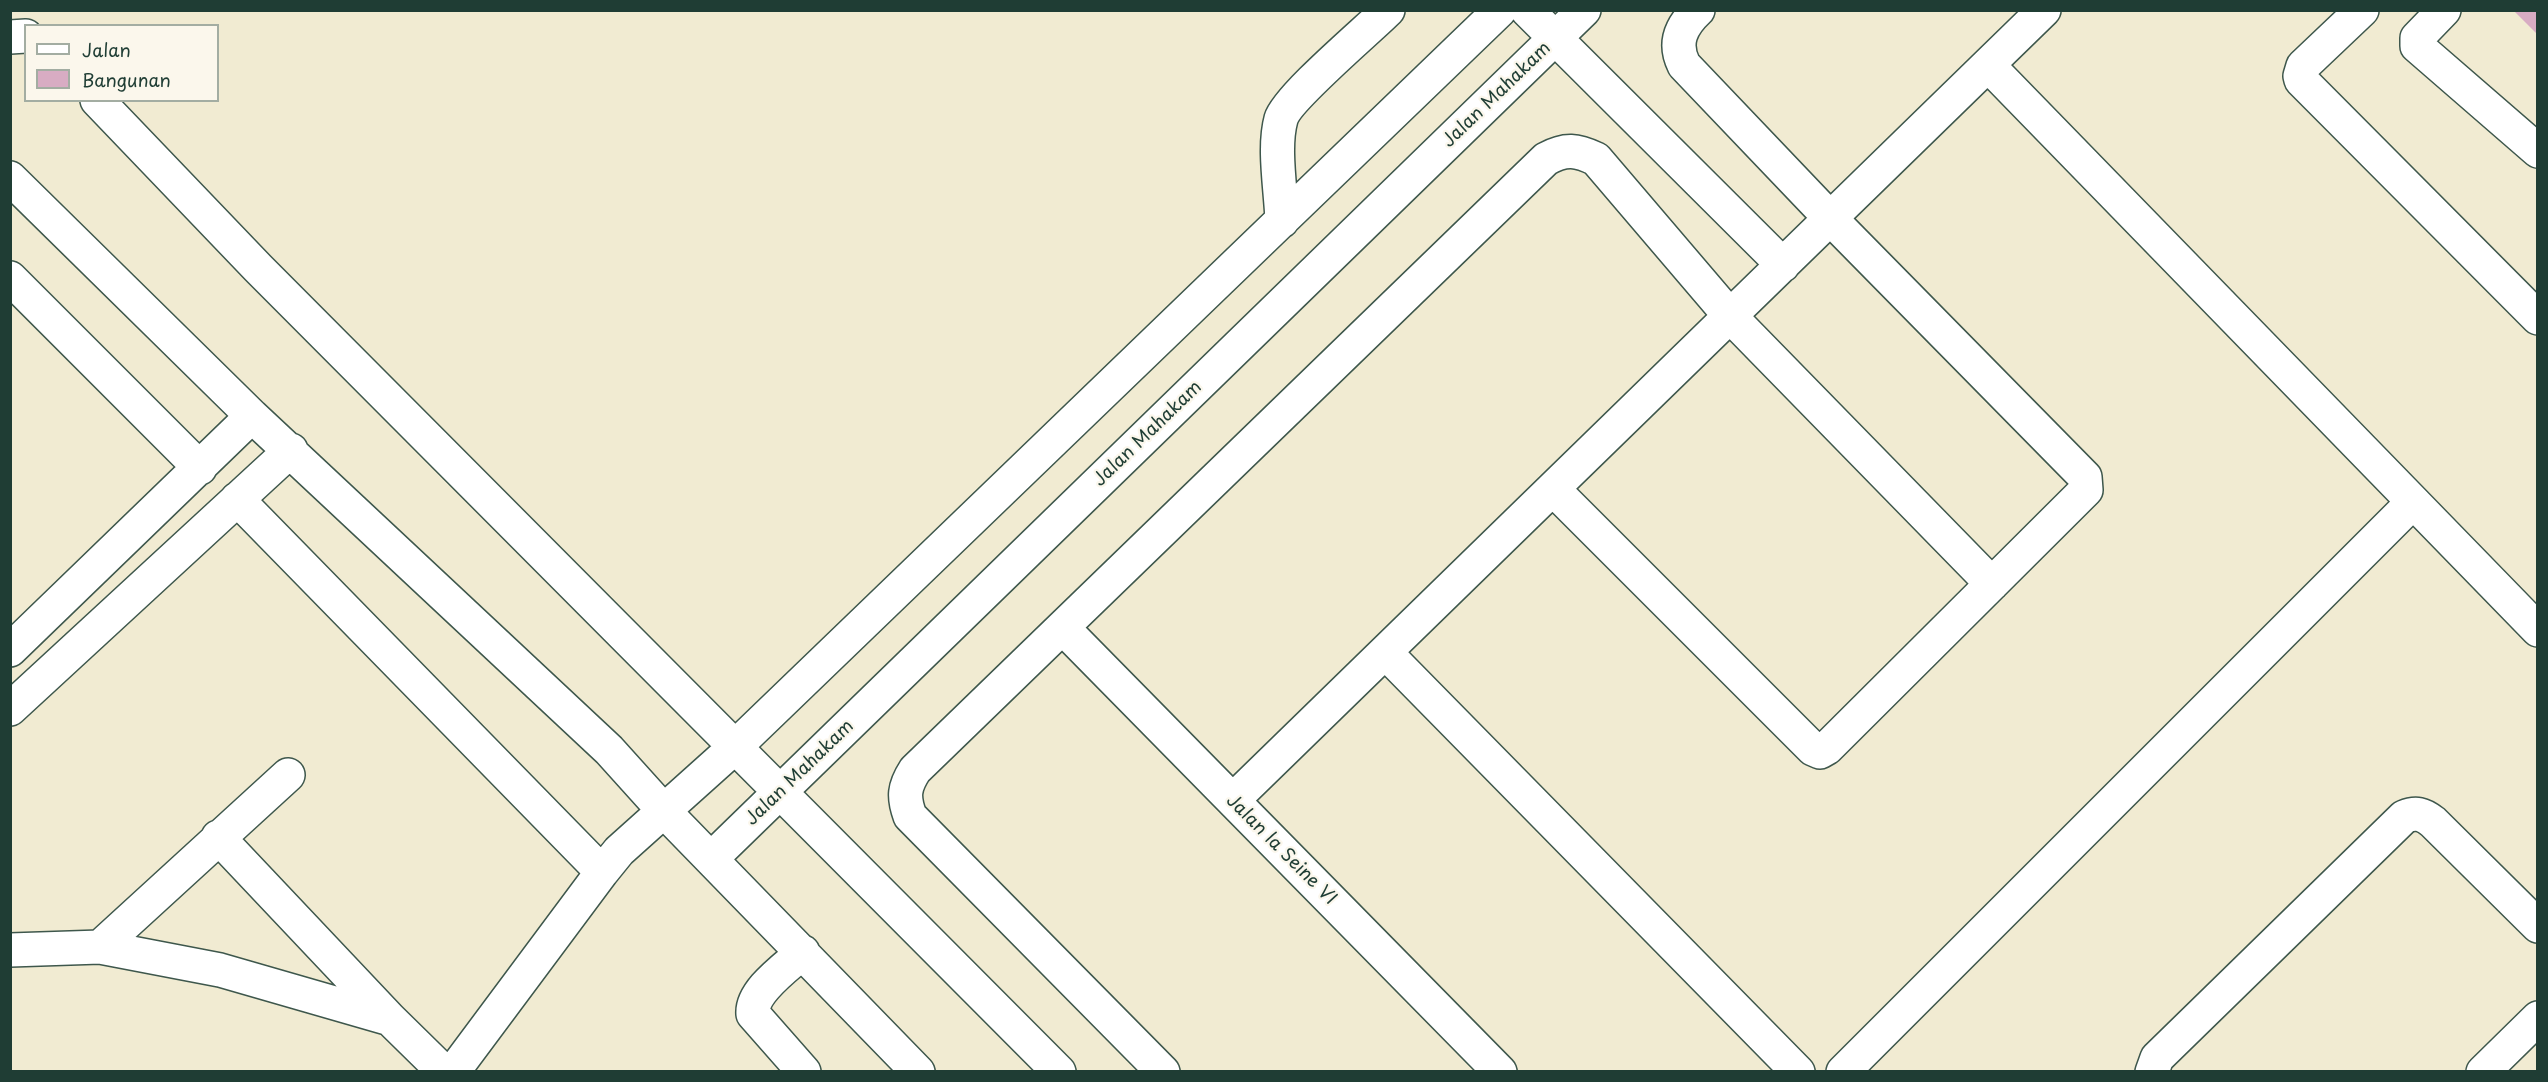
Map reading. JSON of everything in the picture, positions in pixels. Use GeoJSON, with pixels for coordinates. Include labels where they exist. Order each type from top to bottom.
{"type":"FeatureCollection","features":[{"type":"Feature","properties":{"kind":"street"},"geometry":{"type":"LineString","coordinates":[[1282,221],[1279,136],[1282,116],[1298,96],[1388,10]]}},
{"type":"Feature","properties":{"kind":"street"},"geometry":{"type":"LineString","coordinates":[[453,1071],[619,851],[735,747],[1500,10]]}},
{"type":"Feature","properties":{"kind":"street"},"geometry":{"type":"LineString","coordinates":[[1527,10],[1783,265]]}},
{"type":"Feature","properties":{"kind":"street","name":"Jalan Mahakam"},"geometry":{"type":"LineString","coordinates":[[712,858],[1584,10]]}},
{"type":"Feature","properties":{"kind":"street"},"geometry":{"type":"LineString","coordinates":[[1553,489],[1813,749],[1820,752],[1827,748],[2085,490],[2087,483],[2085,477],[1830,218],[1684,64],[1678,54],[1678,40],[1686,24],[1698,10]]}},
{"type":"Feature","properties":{"kind":"street"},"geometry":{"type":"LineString","coordinates":[[1233,800],[2044,10]]}},
{"type":"Feature","properties":{"kind":"street"},"geometry":{"type":"LineString","coordinates":[[2362,10],[2303,66],[2301,80],[2538,318]]}},
{"type":"Feature","properties":{"kind":"street"},"geometry":{"type":"LineString","coordinates":[[2444,10],[2417,38],[2418,46],[2538,151]]}},
{"type":"Feature","properties":{"kind":"street"},"geometry":{"type":"LineString","coordinates":[[1988,65],[2538,630]]}},
{"type":"Feature","properties":{"kind":"street"},"geometry":{"type":"LineString","coordinates":[[99,102],[258,268],[1059,1071]]}},
{"type":"Feature","properties":{"kind":"street"},"geometry":{"type":"LineString","coordinates":[[1163,1071],[910,816],[904,801],[905,789],[915,770],[1546,159],[1566,150],[1579,151],[1596,159],[1730,316],[1992,584]]}},
{"type":"Feature","properties":{"kind":"street"},"geometry":{"type":"LineString","coordinates":[[10,178],[252,416],[291,450],[609,750],[664,811],[918,1071]]}},
{"type":"Feature","properties":{"kind":"street"},"geometry":{"type":"LineString","coordinates":[[10,278],[189,478],[213,522]]}},
{"type":"Feature","properties":{"kind":"street"},"geometry":{"type":"LineString","coordinates":[[13,641],[189,478],[252,416]]}},
{"type":"Feature","properties":{"kind":"street"},"geometry":{"type":"LineString","coordinates":[[10,709],[291,450]]}},
{"type":"Feature","properties":{"kind":"street"},"geometry":{"type":"LineString","coordinates":[[237,499],[602,872]]}},
{"type":"Feature","properties":{"kind":"street"},"geometry":{"type":"LineString","coordinates":[[1844,1071],[2412,503]]}},
{"type":"Feature","properties":{"kind":"street","name":"Jalan la Seine VI"},"geometry":{"type":"LineString","coordinates":[[1063,628],[1500,1071]]}},
{"type":"Feature","properties":{"kind":"street"},"geometry":{"type":"LineString","coordinates":[[1385,652],[1798,1071]]}},
{"type":"Feature","properties":{"kind":"street"},"geometry":{"type":"LineString","coordinates":[[100,947],[218,837],[288,776]]}},
{"type":"Feature","properties":{"kind":"street"},"geometry":{"type":"LineString","coordinates":[[2152,1071],[2157,1058],[2404,817],[2412,813],[2425,815],[2433,822],[2538,926]]}},
{"type":"Feature","properties":{"kind":"street"},"geometry":{"type":"LineString","coordinates":[[218,837],[390,1018],[444,1071]]}},
{"type":"Feature","properties":{"kind":"street"},"geometry":{"type":"LineString","coordinates":[[13,948],[100,947],[220,970],[390,1018]]}},
{"type":"Feature","properties":{"kind":"street"},"geometry":{"type":"LineString","coordinates":[[803,952],[758,994],[753,1014],[804,1071]]}},
{"type":"Feature","properties":{"kind":"street"},"geometry":{"type":"LineString","coordinates":[[2483,1071],[2538,1018]]}},
{"type":"Feature","properties":{"kind":"building"},"geometry":{"type":"Polygon","coordinates":[[[2513,10],[2538,10],[2538,35],[2513,10]]]}}]}
